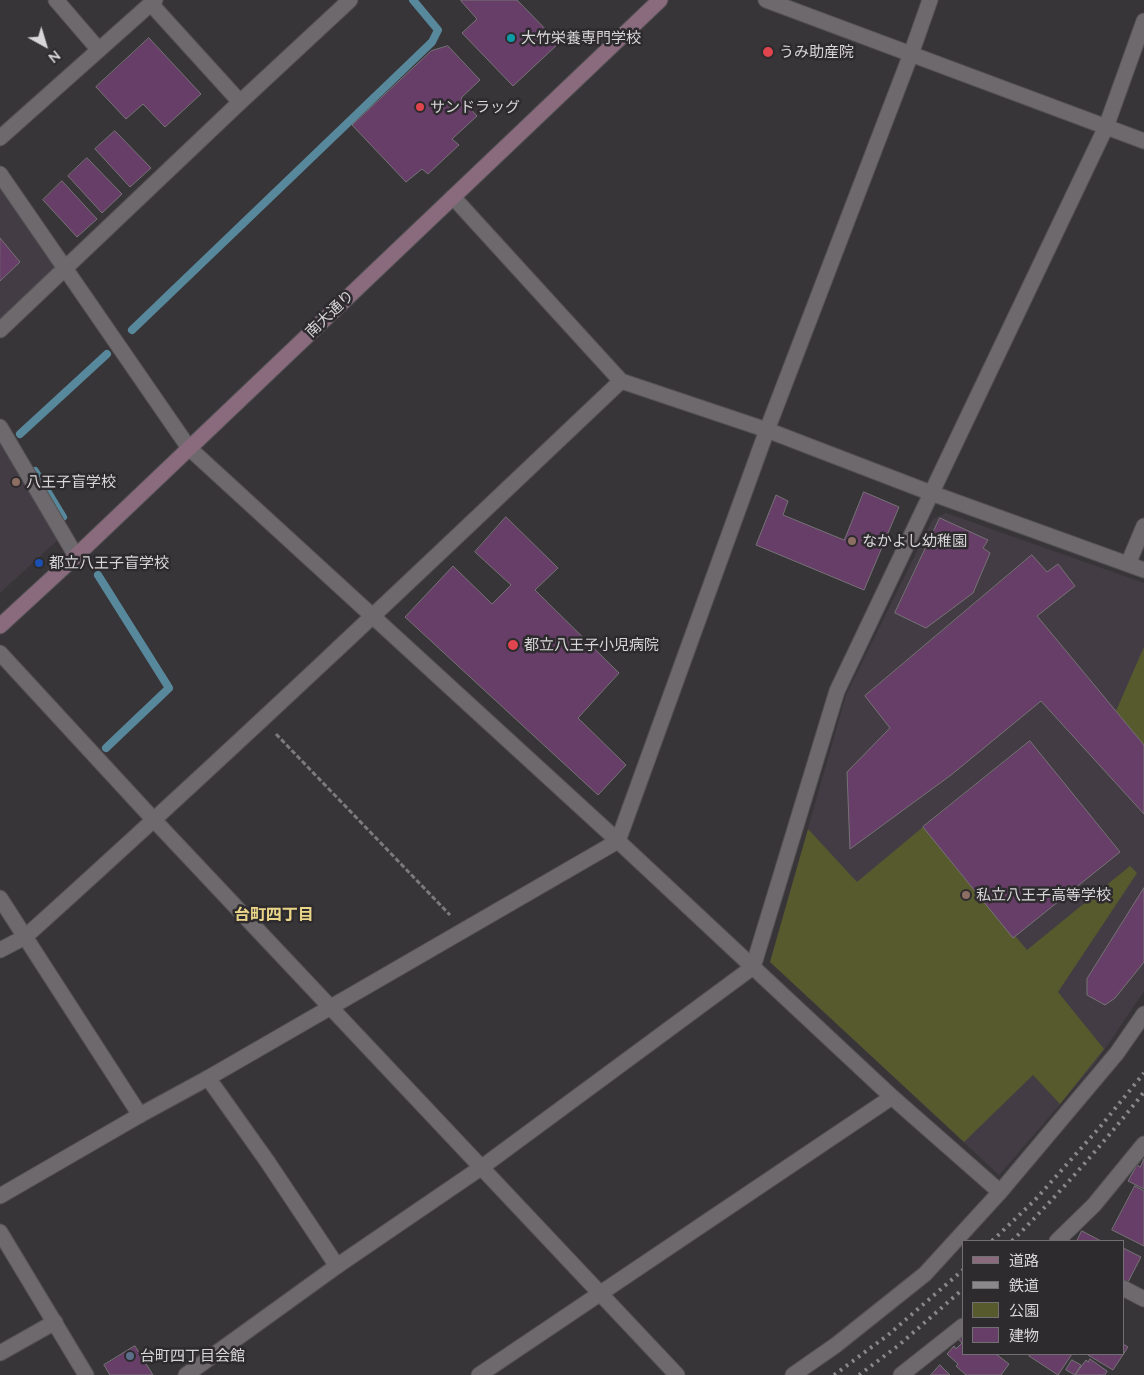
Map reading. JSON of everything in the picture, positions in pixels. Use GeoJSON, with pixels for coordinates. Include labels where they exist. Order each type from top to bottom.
{"type":"FeatureCollection","features":[{"type":"Feature","properties":{"kind":"street"},"geometry":{"type":"LineString","coordinates":[[56,0],[99,50]]}},
{"type":"Feature","properties":{"kind":"street"},"geometry":{"type":"LineString","coordinates":[[0,330],[350,0]]}},
{"type":"Feature","properties":{"kind":"street","name":"南大通り"},"geometry":{"type":"LineString","coordinates":[[0,626],[76,556],[660,0]]}},
{"type":"Feature","properties":{"kind":"street"},"geometry":{"type":"LineString","coordinates":[[766,0],[1144,141]]}},
{"type":"Feature","properties":{"kind":"street"},"geometry":{"type":"LineString","coordinates":[[0,1196],[331,1008],[618,841],[767,430],[930,0]]}},
{"type":"Feature","properties":{"kind":"street"},"geometry":{"type":"LineString","coordinates":[[0,138],[153,2],[240,102]]}},
{"type":"Feature","properties":{"kind":"street"},"geometry":{"type":"LineString","coordinates":[[186,1375],[337,1266],[482,1167],[753,966],[838,691],[1106,126],[1144,21]]}},
{"type":"Feature","properties":{"kind":"street"},"geometry":{"type":"LineString","coordinates":[[0,174],[189,448],[618,841],[892,1097],[1000,1192]]}},
{"type":"Feature","properties":{"kind":"street"},"geometry":{"type":"LineString","coordinates":[[453,197],[621,381],[767,430],[931,493],[1144,570]]}},
{"type":"Feature","properties":{"kind":"street"},"geometry":{"type":"LineString","coordinates":[[0,950],[25,936],[154,820],[621,381]]}},
{"type":"Feature","properties":{"kind":"street"},"geometry":{"type":"LineString","coordinates":[[0,427],[76,556]]}},
{"type":"Feature","properties":{"kind":"street"},"geometry":{"type":"LineString","coordinates":[[1128,564],[1144,526]]}},
{"type":"Feature","properties":{"kind":"street"},"geometry":{"type":"LineString","coordinates":[[0,654],[677,1375]]}},
{"type":"Feature","properties":{"kind":"street"},"geometry":{"type":"LineString","coordinates":[[0,898],[140,1115]]}},
{"type":"Feature","properties":{"kind":"street"},"geometry":{"type":"LineString","coordinates":[[793,1375],[836,1345],[926,1274],[1000,1192],[1118,1054],[1144,1014]]}},
{"type":"Feature","properties":{"kind":"street"},"geometry":{"type":"LineString","coordinates":[[208,1078],[267,1161],[337,1266]]}},
{"type":"Feature","properties":{"kind":"street"},"geometry":{"type":"LineString","coordinates":[[479,1375],[892,1097]]}},
{"type":"Feature","properties":{"kind":"street"},"geometry":{"type":"LineString","coordinates":[[1058,1240],[1094,1204],[1144,1144]]}},
{"type":"Feature","properties":{"kind":"street"},"geometry":{"type":"LineString","coordinates":[[0,1232],[86,1375]]}},
{"type":"Feature","properties":{"kind":"street"},"geometry":{"type":"LineString","coordinates":[[1124,1289],[1144,1299]]}},
{"type":"Feature","properties":{"kind":"street"},"geometry":{"type":"LineString","coordinates":[[0,1353],[55,1322]]}},
{"type":"Feature","properties":{"kind":"street"},"geometry":{"type":"LineString","coordinates":[[900,1375],[962,1327]]}},
{"type":"Feature","properties":{"kind":"path"},"geometry":{"type":"LineString","coordinates":[[262,720],[465,930]]}},
{"type":"Feature","properties":{"kind":"shaded area"},"geometry":{"type":"Polygon","coordinates":[[[0,174],[64,268],[0,330],[0,174]]]}},
{"type":"Feature","properties":{"kind":"shaded area","name":"八王子盲学校"},"geometry":{"type":"Polygon","coordinates":[[[0,427],[63,535],[0,593],[0,427]]]}},
{"type":"Feature","properties":{"kind":"shaded area","name":"私立八王子高等学校"},"geometry":{"type":"Polygon","coordinates":[[[946,513],[1144,583],[1144,991],[1094,1065],[999,1175],[770,962],[846,695],[933,519],[946,513]]]}},
{"type":"Feature","properties":{"kind":"green space"},"geometry":{"type":"Polygon","coordinates":[[[1144,647],[1144,745],[1116,711],[1144,647]]]}},
{"type":"Feature","properties":{"kind":"green space"},"geometry":{"type":"Polygon","coordinates":[[[923,827],[1027,950],[1130,866],[1137,873],[1058,992],[1104,1049],[1060,1104],[1033,1075],[964,1142],[770,962],[808,829],[857,882],[923,827]]]}},
{"type":"Feature","properties":{"kind":"building","name":"大竹栄養専門学校"},"geometry":{"type":"Polygon","coordinates":[[[461,0],[517,0],[559,43],[513,86],[462,33],[477,19],[461,0]]]}},
{"type":"Feature","properties":{"kind":"building"},"geometry":{"type":"Polygon","coordinates":[[[149,38],[201,94],[165,127],[143,104],[126,119],[96,87],[149,38]]]}},
{"type":"Feature","properties":{"kind":"building","name":"サンドラッグ"},"geometry":{"type":"Polygon","coordinates":[[[448,46],[480,80],[461,98],[477,116],[452,139],[459,145],[428,174],[422,169],[406,182],[352,125],[431,51],[448,46]]]}},
{"type":"Feature","properties":{"kind":"building"},"geometry":{"type":"Polygon","coordinates":[[[115,131],[151,168],[130,187],[95,149],[115,131]]]}},
{"type":"Feature","properties":{"kind":"building"},"geometry":{"type":"Polygon","coordinates":[[[87,158],[122,194],[102,213],[68,176],[87,158]]]}},
{"type":"Feature","properties":{"kind":"building"},"geometry":{"type":"Polygon","coordinates":[[[62,181],[97,219],[77,237],[43,200],[62,181]]]}},
{"type":"Feature","properties":{"kind":"building"},"geometry":{"type":"Polygon","coordinates":[[[0,238],[20,262],[0,281],[0,238]]]}},
{"type":"Feature","properties":{"kind":"building"},"geometry":{"type":"Polygon","coordinates":[[[864,492],[899,507],[864,590],[756,545],[776,495],[788,501],[783,515],[844,540],[864,492]]]}},
{"type":"Feature","properties":{"kind":"building","name":"都立八王子小児病院"},"geometry":{"type":"Polygon","coordinates":[[[506,517],[558,568],[535,590],[619,673],[578,718],[626,765],[598,795],[405,617],[453,566],[492,604],[511,585],[475,552],[506,517]]]}},
{"type":"Feature","properties":{"kind":"building"},"geometry":{"type":"Polygon","coordinates":[[[940,518],[988,540],[983,548],[990,553],[973,593],[926,628],[895,613],[940,518]]]}},
{"type":"Feature","properties":{"kind":"building"},"geometry":{"type":"Polygon","coordinates":[[[1032,555],[1047,572],[1058,564],[1075,586],[1037,616],[1144,745],[1144,814],[1041,701],[951,775],[850,849],[847,772],[890,728],[865,696],[1032,555]]]}},
{"type":"Feature","properties":{"kind":"building"},"geometry":{"type":"Polygon","coordinates":[[[1030,741],[1120,852],[1013,938],[923,827],[1030,741]]]}},
{"type":"Feature","properties":{"kind":"building"},"geometry":{"type":"Polygon","coordinates":[[[1144,888],[1144,962],[1115,998],[1105,1005],[1087,995],[1087,979],[1144,888]]]}},
{"type":"Feature","properties":{"kind":"building"},"geometry":{"type":"Polygon","coordinates":[[[1144,1159],[1144,1189],[1128,1181],[1137,1165],[1140,1167],[1144,1159]]]}},
{"type":"Feature","properties":{"kind":"building"},"geometry":{"type":"Polygon","coordinates":[[[1135,1186],[1144,1191],[1144,1246],[1112,1230],[1135,1186]]]}},
{"type":"Feature","properties":{"kind":"building"},"geometry":{"type":"Polygon","coordinates":[[[1082,1231],[1099,1240],[1078,1240],[1082,1231]]]}},
{"type":"Feature","properties":{"kind":"building"},"geometry":{"type":"Polygon","coordinates":[[[1124,1248],[1141,1257],[1128,1282],[1124,1280],[1124,1248]]]}},
{"type":"Feature","properties":{"kind":"building"},"geometry":{"type":"Polygon","coordinates":[[[962,1343],[962,1355],[997,1355],[1009,1364],[1001,1375],[966,1375],[947,1354],[954,1346],[956,1349],[962,1343]]]}},
{"type":"Feature","properties":{"kind":"building"},"geometry":{"type":"Polygon","coordinates":[[[1124,1345],[1128,1347],[1124,1353],[1124,1345]]]}},
{"type":"Feature","properties":{"kind":"building","name":"台町四丁目会館"},"geometry":{"type":"Polygon","coordinates":[[[135,1346],[153,1375],[110,1375],[104,1365],[135,1346]]]}},
{"type":"Feature","properties":{"kind":"building"},"geometry":{"type":"Polygon","coordinates":[[[1030,1355],[1071,1355],[1058,1375],[1030,1355]]]}},
{"type":"Feature","properties":{"kind":"building"},"geometry":{"type":"Polygon","coordinates":[[[1088,1355],[1123,1355],[1113,1370],[1088,1355]]]}},
{"type":"Feature","properties":{"kind":"building"},"geometry":{"type":"Polygon","coordinates":[[[1090,1359],[1107,1371],[1105,1375],[1075,1375],[1086,1360],[1088,1362],[1090,1359]]]}},
{"type":"Feature","properties":{"kind":"building"},"geometry":{"type":"Polygon","coordinates":[[[1072,1360],[1081,1365],[1075,1375],[1066,1370],[1072,1360]]]}},
{"type":"Feature","properties":{"kind":"building"},"geometry":{"type":"Polygon","coordinates":[[[940,1365],[950,1375],[931,1375],[940,1365]]]}},
{"type":"Feature","properties":{"kind":"waterway"},"geometry":{"type":"LineString","coordinates":[[132,330],[432,42],[438,30],[413,0]]}},
{"type":"Feature","properties":{"kind":"waterway"},"geometry":{"type":"LineString","coordinates":[[20,434],[107,354]]}},
{"type":"Feature","properties":{"kind":"waterway"},"geometry":{"type":"LineString","coordinates":[[35,471],[63,517]]}},
{"type":"Feature","properties":{"kind":"waterway"},"geometry":{"type":"LineString","coordinates":[[98,575],[169,688],[106,748]]}},
{"type":"Feature","properties":{"kind":"railway"},"geometry":{"type":"LineString","coordinates":[[993,1240],[1035,1200],[1100,1127],[1144,1073]]}},
{"type":"Feature","properties":{"kind":"railway"},"geometry":{"type":"LineString","coordinates":[[1013,1240],[1113,1131],[1144,1092]]}},
{"type":"Feature","properties":{"kind":"railway"},"geometry":{"type":"LineString","coordinates":[[834,1375],[888,1335],[962,1271]]}},
{"type":"Feature","properties":{"kind":"railway"},"geometry":{"type":"LineString","coordinates":[[859,1375],[899,1345],[962,1290]]}},
{"type":"Feature","properties":{"kind":"place","name":"大竹栄養専門学校"},"geometry":{"type":"Point","coordinates":[511,38]}},
{"type":"Feature","properties":{"kind":"place","name":"うみ助産院"},"geometry":{"type":"Point","coordinates":[768,52]}},
{"type":"Feature","properties":{"kind":"place","name":"サンドラッグ"},"geometry":{"type":"Point","coordinates":[420,107]}},
{"type":"Feature","properties":{"kind":"place","name":"八王子盲学校"},"geometry":{"type":"Point","coordinates":[16,482]}},
{"type":"Feature","properties":{"kind":"place","name":"なかよし幼稚園"},"geometry":{"type":"Point","coordinates":[852,541]}},
{"type":"Feature","properties":{"kind":"place","name":"都立八王子盲学校"},"geometry":{"type":"Point","coordinates":[39,563]}},
{"type":"Feature","properties":{"kind":"place","name":"都立八王子小児病院"},"geometry":{"type":"Point","coordinates":[513,645]}},
{"type":"Feature","properties":{"kind":"place","name":"私立八王子高等学校"},"geometry":{"type":"Point","coordinates":[966,895]}},
{"type":"Feature","properties":{"kind":"place","name":"台町四丁目会館"},"geometry":{"type":"Point","coordinates":[130,1356]}},
{"type":"Feature","properties":{"kind":"district","name":"台町四丁目"},"geometry":{"type":"Point","coordinates":[274,915]}}]}
